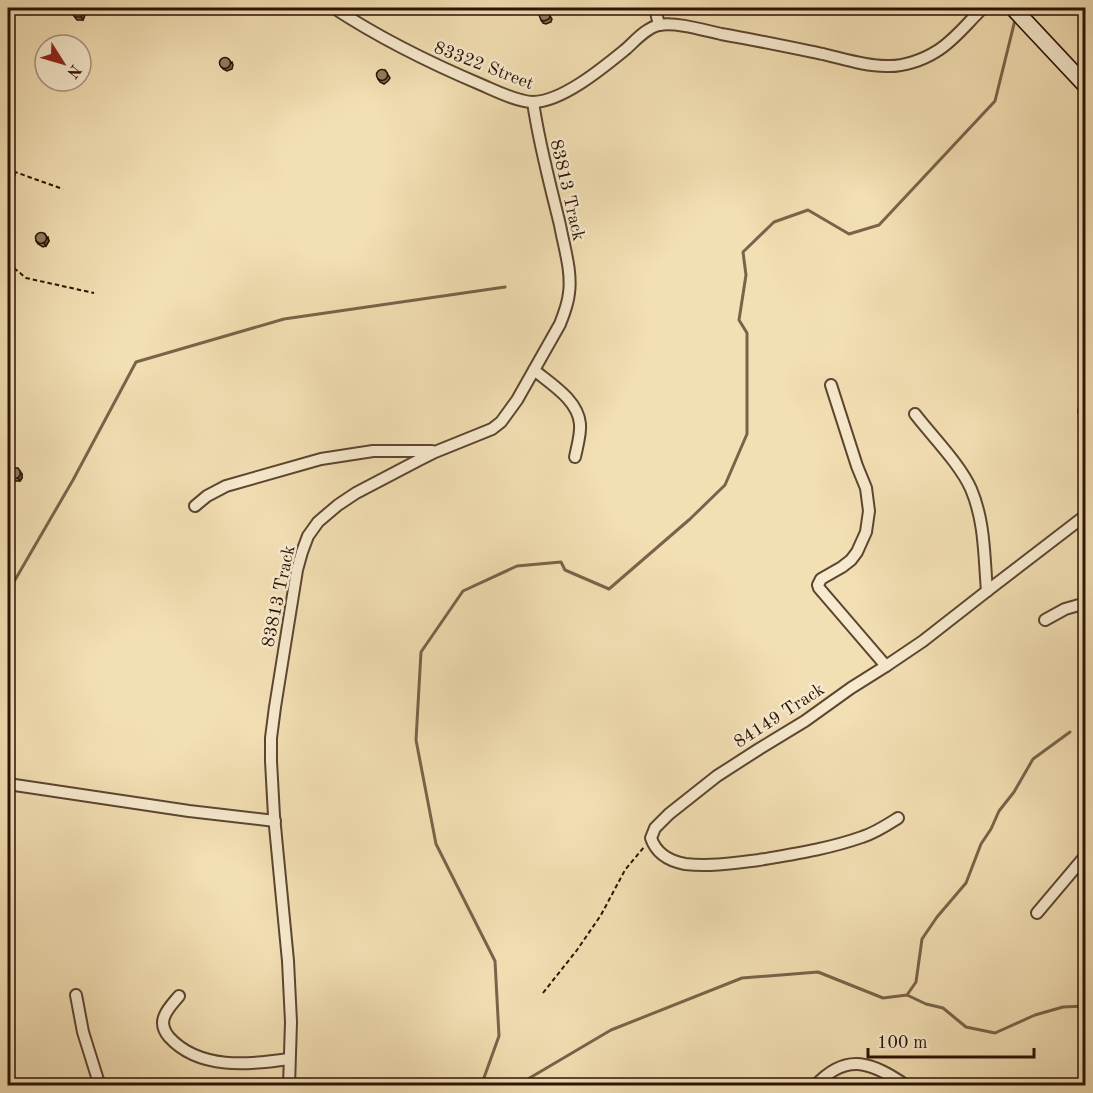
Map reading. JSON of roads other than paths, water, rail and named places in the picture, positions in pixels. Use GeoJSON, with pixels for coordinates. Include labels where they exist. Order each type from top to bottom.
{"type":"FeatureCollection","features":[{"type":"Feature","properties":{"kind":"street","name":"83322 Street"},"geometry":{"type":"LineString","coordinates":[[334,8],[436,66],[520,100],[533,102],[553,99],[567,91],[606,64],[652,27],[659,25]]}},
{"type":"Feature","properties":{"kind":"street"},"geometry":{"type":"LineString","coordinates":[[655,8],[659,25],[759,40],[863,63],[888,66],[915,61],[937,51],[951,41],[983,8]]}},
{"type":"Feature","properties":{"kind":"street"},"geometry":{"type":"LineString","coordinates":[[968,24],[971,8]]}},
{"type":"Feature","properties":{"kind":"street"},"geometry":{"type":"LineString","coordinates":[[1012,8],[1086,86]]}},
{"type":"Feature","properties":{"kind":"street","name":"83813 Track"},"geometry":{"type":"LineString","coordinates":[[289,1086],[291,1022],[288,961],[271,761],[273,717],[293,589],[302,552],[308,536],[318,522],[356,493],[435,452],[492,429],[501,422],[518,400],[560,324],[569,294],[566,253],[533,102]]}},
{"type":"Feature","properties":{"kind":"street"},"geometry":{"type":"LineString","coordinates":[[534,370],[564,395],[577,412],[580,423],[575,457]]}},
{"type":"Feature","properties":{"kind":"street"},"geometry":{"type":"LineString","coordinates":[[831,385],[866,488],[869,511],[866,532],[857,552],[842,567],[821,579],[818,585],[886,666]]}},
{"type":"Feature","properties":{"kind":"street"},"geometry":{"type":"LineString","coordinates":[[915,414],[959,468],[970,488],[980,515],[984,537],[987,591]]}},
{"type":"Feature","properties":{"kind":"street"},"geometry":{"type":"LineString","coordinates":[[195,506],[207,496],[226,486],[321,459],[373,451],[435,452]]}},
{"type":"Feature","properties":{"kind":"street","name":"84149 Track"},"geometry":{"type":"LineString","coordinates":[[898,818],[865,836],[831,847],[711,865],[684,864],[667,858],[656,850],[651,838],[655,828],[669,814],[717,776],[805,721],[923,641],[1086,515]]}},
{"type":"Feature","properties":{"kind":"street"},"geometry":{"type":"LineString","coordinates":[[1045,621],[1065,609],[1086,603]]}},
{"type":"Feature","properties":{"kind":"street"},"geometry":{"type":"LineString","coordinates":[[8,784],[189,811],[275,820]]}},
{"type":"Feature","properties":{"kind":"street"},"geometry":{"type":"LineString","coordinates":[[1037,913],[1086,855]]}},
{"type":"Feature","properties":{"kind":"street"},"geometry":{"type":"LineString","coordinates":[[76,995],[83,1032],[102,1086]]}},
{"type":"Feature","properties":{"kind":"street"},"geometry":{"type":"LineString","coordinates":[[179,996],[165,1016],[164,1028],[173,1041],[192,1054],[220,1062],[244,1064],[289,1059]]}},
{"type":"Feature","properties":{"kind":"street"},"geometry":{"type":"LineString","coordinates":[[815,1086],[828,1073],[852,1064],[875,1067],[907,1086]]}},
{"type":"Feature","properties":{"kind":"waterway"},"geometry":{"type":"LineString","coordinates":[[481,1086],[499,1036],[495,961],[436,844],[416,740],[421,652],[463,591],[517,566],[561,562],[565,570],[609,589],[690,519],[725,485],[747,434],[747,333],[739,320],[746,275],[743,252],[774,222],[808,210],[849,234],[879,225],[995,101],[1015,20]]}},
{"type":"Feature","properties":{"kind":"waterway"},"geometry":{"type":"LineString","coordinates":[[8,592],[73,480],[136,362],[284,319],[505,287]]}},
{"type":"Feature","properties":{"kind":"waterway"},"geometry":{"type":"LineString","coordinates":[[907,995],[916,982],[922,939],[966,883],[981,844],[999,811],[1014,792],[1033,759],[1070,732]]}},
{"type":"Feature","properties":{"kind":"waterway"},"geometry":{"type":"LineString","coordinates":[[516,1086],[611,1030],[742,978],[818,972],[883,998],[907,995],[926,1004],[943,1008],[966,1027],[995,1033],[1035,1015],[1063,1007],[1086,1006]]}}]}
